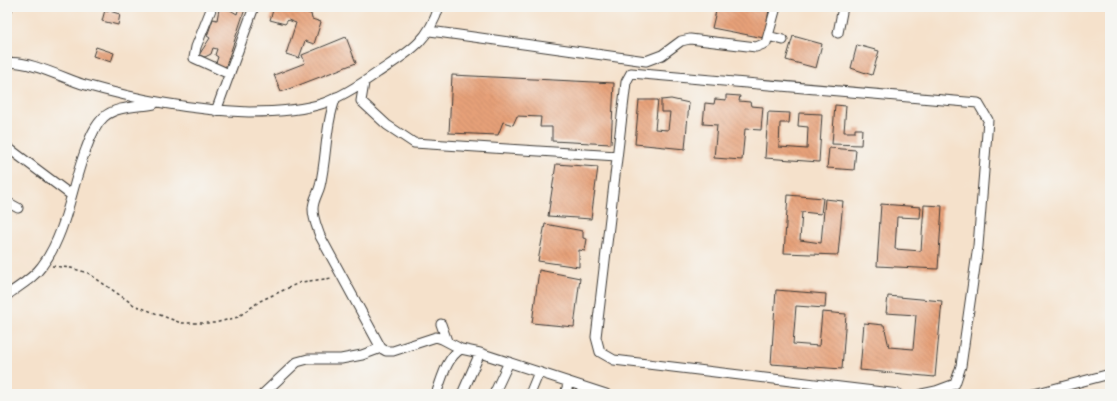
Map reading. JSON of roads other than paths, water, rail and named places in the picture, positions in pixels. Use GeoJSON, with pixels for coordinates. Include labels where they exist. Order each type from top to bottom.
{"type":"FeatureCollection","features":[{"type":"Feature","properties":{"kind":"street"},"geometry":{"type":"LineString","coordinates":[[212,7],[196,47],[194,58],[230,74]]}},
{"type":"Feature","properties":{"kind":"street"},"geometry":{"type":"LineString","coordinates":[[216,111],[252,7]]}},
{"type":"Feature","properties":{"kind":"street"},"geometry":{"type":"LineString","coordinates":[[7,63],[22,64],[81,84],[157,103],[216,111],[269,112],[295,109],[324,103],[364,82],[405,55],[424,39],[430,31],[439,7]]}},
{"type":"Feature","properties":{"kind":"street"},"geometry":{"type":"LineString","coordinates":[[430,31],[646,61],[662,56],[681,41],[690,39],[756,47],[766,44],[776,7]]}},
{"type":"Feature","properties":{"kind":"street"},"geometry":{"type":"LineString","coordinates":[[838,33],[843,7]]}},
{"type":"Feature","properties":{"kind":"street"},"geometry":{"type":"LineString","coordinates":[[768,36],[783,40]]}},
{"type":"Feature","properties":{"kind":"street"},"geometry":{"type":"LineString","coordinates":[[899,394],[614,360],[600,352],[596,337],[626,82],[627,77],[631,73],[978,103],[988,120],[978,246],[960,366],[955,384],[922,394]]}},
{"type":"Feature","properties":{"kind":"street"},"geometry":{"type":"LineString","coordinates":[[364,82],[361,101],[387,125],[414,143],[617,156]]}},
{"type":"Feature","properties":{"kind":"street"},"geometry":{"type":"LineString","coordinates":[[336,97],[330,114],[320,186],[314,202],[314,221],[320,236],[381,348],[386,351],[393,351],[432,338],[442,339],[461,349],[509,362],[600,393]]}},
{"type":"Feature","properties":{"kind":"street"},"geometry":{"type":"LineString","coordinates":[[7,295],[31,279],[42,266],[59,232],[76,174],[90,138],[104,117],[112,112],[157,103]]}},
{"type":"Feature","properties":{"kind":"street"},"geometry":{"type":"LineString","coordinates":[[7,147],[71,195]]}},
{"type":"Feature","properties":{"kind":"street"},"geometry":{"type":"LineString","coordinates":[[7,202],[18,208]]}},
{"type":"Feature","properties":{"kind":"street"},"geometry":{"type":"LineString","coordinates":[[441,324],[447,342]]}},
{"type":"Feature","properties":{"kind":"street"},"geometry":{"type":"LineString","coordinates":[[263,394],[297,362],[308,359],[341,359],[362,355],[381,348]]}},
{"type":"Feature","properties":{"kind":"street"},"geometry":{"type":"LineString","coordinates":[[436,394],[449,362],[454,354],[461,349]]}},
{"type":"Feature","properties":{"kind":"street"},"geometry":{"type":"LineString","coordinates":[[462,394],[480,353]]}},
{"type":"Feature","properties":{"kind":"street"},"geometry":{"type":"LineString","coordinates":[[494,394],[509,362]]}},
{"type":"Feature","properties":{"kind":"street"},"geometry":{"type":"LineString","coordinates":[[530,394],[539,372]]}},
{"type":"Feature","properties":{"kind":"street"},"geometry":{"type":"LineString","coordinates":[[1034,394],[1110,374]]}},
{"type":"Feature","properties":{"kind":"street"},"geometry":{"type":"LineString","coordinates":[[565,394],[569,382]]}}]}
